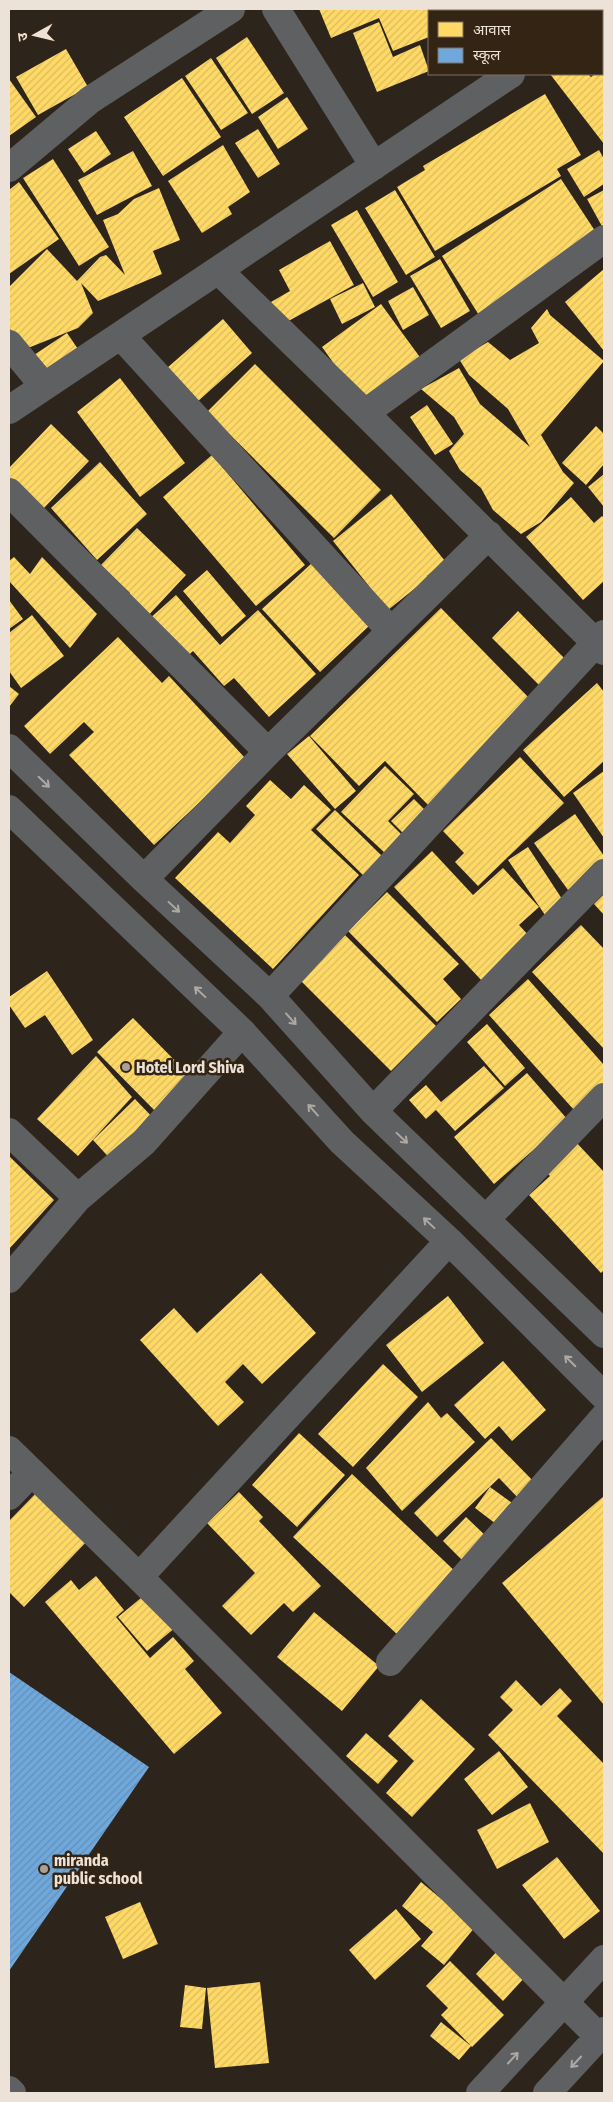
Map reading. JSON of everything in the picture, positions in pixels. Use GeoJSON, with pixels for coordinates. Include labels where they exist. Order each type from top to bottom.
{"type":"FeatureCollection","features":[{"type":"Feature","properties":{"kind":"street"},"geometry":{"type":"LineString","coordinates":[[9,168],[90,100],[231,9]]}},
{"type":"Feature","properties":{"kind":"street"},"geometry":{"type":"LineString","coordinates":[[276,9],[374,166]]}},
{"type":"Feature","properties":{"kind":"street"},"geometry":{"type":"LineString","coordinates":[[9,410],[43,385],[219,271],[510,75]]}},
{"type":"Feature","properties":{"kind":"street"},"geometry":{"type":"LineString","coordinates":[[366,413],[604,239]]}},
{"type":"Feature","properties":{"kind":"street"},"geometry":{"type":"LineString","coordinates":[[219,271],[601,643],[270,996]]}},
{"type":"Feature","properties":{"kind":"street"},"geometry":{"type":"LineString","coordinates":[[121,336],[391,631]]}},
{"type":"Feature","properties":{"kind":"street"},"geometry":{"type":"LineString","coordinates":[[9,344],[43,385]]}},
{"type":"Feature","properties":{"kind":"street"},"geometry":{"type":"LineString","coordinates":[[9,492],[268,752]]}},
{"type":"Feature","properties":{"kind":"street"},"geometry":{"type":"LineString","coordinates":[[144,879],[268,752],[489,535]]}},
{"type":"Feature","properties":{"kind":"street"},"geometry":{"type":"LineString","coordinates":[[9,748],[144,879],[270,996],[373,1110],[487,1218],[604,1334]]}},
{"type":"Feature","properties":{"kind":"street"},"geometry":{"type":"LineString","coordinates":[[9,809],[242,1032],[342,1142],[449,1241],[604,1396]]}},
{"type":"Feature","properties":{"kind":"street"},"geometry":{"type":"LineString","coordinates":[[373,1110],[604,873]]}},
{"type":"Feature","properties":{"kind":"street"},"geometry":{"type":"LineString","coordinates":[[9,1279],[78,1198],[144,1142],[242,1032]]}},
{"type":"Feature","properties":{"kind":"street"},"geometry":{"type":"LineString","coordinates":[[487,1218],[604,1097]]}},
{"type":"Feature","properties":{"kind":"street"},"geometry":{"type":"LineString","coordinates":[[9,1132],[78,1198]]}},
{"type":"Feature","properties":{"kind":"street"},"geometry":{"type":"LineString","coordinates":[[139,1577],[449,1241]]}},
{"type":"Feature","properties":{"kind":"street"},"geometry":{"type":"LineString","coordinates":[[390,1662],[604,1417]]}},
{"type":"Feature","properties":{"kind":"street"},"geometry":{"type":"LineString","coordinates":[[9,1450],[30,1473],[139,1577],[564,2003],[602,2034],[547,2093]]}},
{"type":"Feature","properties":{"kind":"street"},"geometry":{"type":"LineString","coordinates":[[9,1496],[30,1473]]}},
{"type":"Feature","properties":{"kind":"street"},"geometry":{"type":"LineString","coordinates":[[480,2093],[604,1959]]}},
{"type":"Feature","properties":{"kind":"street"},"geometry":{"type":"LineString","coordinates":[[9,2090],[12,2093]]}},
{"type":"Feature","properties":{"kind":"building: आवास"},"geometry":{"type":"Polygon","coordinates":[[[319,9],[462,10],[428,10],[428,37],[393,51],[379,18],[331,38],[319,9]]]}},
{"type":"Feature","properties":{"kind":"building: आवास"},"geometry":{"type":"Polygon","coordinates":[[[475,9],[529,9],[526,10],[475,9]]]}},
{"type":"Feature","properties":{"kind":"building: आवास"},"geometry":{"type":"Polygon","coordinates":[[[379,22],[393,57],[420,45],[428,71],[377,92],[353,33],[379,22]]]}},
{"type":"Feature","properties":{"kind":"building: आवास"},"geometry":{"type":"Polygon","coordinates":[[[247,37],[284,93],[252,114],[216,58],[247,37]]]}},
{"type":"Feature","properties":{"kind":"building: आवास"},"geometry":{"type":"Polygon","coordinates":[[[66,49],[88,87],[38,115],[16,77],[66,49]]]}},
{"type":"Feature","properties":{"kind":"building: आवास"},"geometry":{"type":"Polygon","coordinates":[[[211,58],[248,113],[221,130],[185,76],[211,58]]]}},
{"type":"Feature","properties":{"kind":"building: आवास"},"geometry":{"type":"Polygon","coordinates":[[[604,67],[604,144],[551,75],[589,75],[591,77],[594,75],[603,75],[604,67]]]}},
{"type":"Feature","properties":{"kind":"building: आवास"},"geometry":{"type":"Polygon","coordinates":[[[182,78],[221,137],[163,176],[124,117],[182,78]]]}},
{"type":"Feature","properties":{"kind":"building: आवास"},"geometry":{"type":"Polygon","coordinates":[[[9,79],[36,117],[9,136],[9,79]]]}},
{"type":"Feature","properties":{"kind":"building: आवास"},"geometry":{"type":"Polygon","coordinates":[[[545,94],[581,155],[557,169],[561,176],[435,251],[397,187],[425,170],[423,166],[545,94]]]}},
{"type":"Feature","properties":{"kind":"building: आवास"},"geometry":{"type":"Polygon","coordinates":[[[287,97],[308,129],[278,149],[258,117],[287,97]]]}},
{"type":"Feature","properties":{"kind":"building: आवास"},"geometry":{"type":"Polygon","coordinates":[[[258,129],[280,164],[258,178],[235,143],[258,129]]]}},
{"type":"Feature","properties":{"kind":"building: आवास"},"geometry":{"type":"Polygon","coordinates":[[[96,131],[111,154],[84,173],[68,149],[96,131]]]}},
{"type":"Feature","properties":{"kind":"building: आवास"},"geometry":{"type":"Polygon","coordinates":[[[223,145],[250,192],[228,207],[232,214],[202,233],[168,181],[223,145]]]}},
{"type":"Feature","properties":{"kind":"building: आवास"},"geometry":{"type":"Polygon","coordinates":[[[599,150],[604,159],[604,184],[584,197],[567,169],[599,150]]]}},
{"type":"Feature","properties":{"kind":"building: आवास"},"geometry":{"type":"Polygon","coordinates":[[[133,151],[152,186],[97,215],[78,180],[133,151]]]}},
{"type":"Feature","properties":{"kind":"building: आवास"},"geometry":{"type":"Polygon","coordinates":[[[53,159],[109,247],[79,266],[23,178],[53,159]]]}},
{"type":"Feature","properties":{"kind":"building: आवास"},"geometry":{"type":"Polygon","coordinates":[[[561,179],[599,237],[482,320],[442,256],[561,179]]]}},
{"type":"Feature","properties":{"kind":"building: आवास"},"geometry":{"type":"Polygon","coordinates":[[[19,182],[59,239],[9,274],[9,190],[19,182]]]}},
{"type":"Feature","properties":{"kind":"building: आवास"},"geometry":{"type":"Polygon","coordinates":[[[159,188],[180,240],[153,251],[162,274],[98,301],[81,283],[93,313],[78,328],[28,348],[9,328],[9,287],[47,249],[77,281],[100,257],[106,255],[125,275],[103,220],[118,214],[134,199],[159,188]]]}},
{"type":"Feature","properties":{"kind":"building: आवास"},"geometry":{"type":"Polygon","coordinates":[[[395,190],[435,257],[406,275],[365,208],[395,190]]]}},
{"type":"Feature","properties":{"kind":"building: आवास"},"geometry":{"type":"Polygon","coordinates":[[[604,190],[604,230],[587,199],[604,190]]]}},
{"type":"Feature","properties":{"kind":"building: आवास"},"geometry":{"type":"Polygon","coordinates":[[[357,210],[398,282],[373,297],[331,225],[357,210]]]}},
{"type":"Feature","properties":{"kind":"building: आवास"},"geometry":{"type":"Polygon","coordinates":[[[330,241],[354,285],[283,324],[271,302],[290,291],[279,270],[330,241]]]}},
{"type":"Feature","properties":{"kind":"building: आवास"},"geometry":{"type":"Polygon","coordinates":[[[440,259],[470,311],[441,328],[410,276],[440,259]]]}},
{"type":"Feature","properties":{"kind":"building: आवास"},"geometry":{"type":"Polygon","coordinates":[[[604,269],[604,351],[565,302],[604,269]]]}},
{"type":"Feature","properties":{"kind":"building: आवास"},"geometry":{"type":"Polygon","coordinates":[[[363,283],[375,307],[342,324],[330,299],[363,283]]]}},
{"type":"Feature","properties":{"kind":"building: आवास"},"geometry":{"type":"Polygon","coordinates":[[[413,287],[429,315],[403,330],[388,301],[413,287]]]}},
{"type":"Feature","properties":{"kind":"building: आवास"},"geometry":{"type":"Polygon","coordinates":[[[381,304],[422,360],[362,403],[322,347],[381,304]]]}},
{"type":"Feature","properties":{"kind":"building: आवास"},"geometry":{"type":"Polygon","coordinates":[[[547,309],[550,315],[604,361],[541,435],[563,472],[574,483],[541,522],[521,534],[493,510],[481,488],[460,470],[449,451],[464,434],[454,417],[421,389],[459,368],[480,404],[530,447],[508,409],[469,375],[459,359],[488,342],[510,360],[539,343],[531,328],[547,309]]]}},
{"type":"Feature","properties":{"kind":"building: आवास"},"geometry":{"type":"Polygon","coordinates":[[[223,319],[252,353],[197,402],[167,368],[223,319]]]}},
{"type":"Feature","properties":{"kind":"building: आवास"},"geometry":{"type":"Polygon","coordinates":[[[67,333],[80,352],[46,374],[34,355],[67,333]]]}},
{"type":"Feature","properties":{"kind":"building: आवास"},"geometry":{"type":"Polygon","coordinates":[[[255,364],[381,490],[334,538],[207,412],[255,364]]]}},
{"type":"Feature","properties":{"kind":"building: आवास"},"geometry":{"type":"Polygon","coordinates":[[[120,378],[185,463],[140,497],[77,412],[120,378]]]}},
{"type":"Feature","properties":{"kind":"building: आवास"},"geometry":{"type":"Polygon","coordinates":[[[427,405],[453,444],[435,455],[410,417],[427,405]]]}},
{"type":"Feature","properties":{"kind":"building: आवास"},"geometry":{"type":"Polygon","coordinates":[[[51,424],[89,461],[42,510],[9,478],[9,468],[51,424]]]}},
{"type":"Feature","properties":{"kind":"building: आवास"},"geometry":{"type":"Polygon","coordinates":[[[596,426],[604,434],[604,464],[586,485],[562,463],[596,426]]]}},
{"type":"Feature","properties":{"kind":"building: आवास"},"geometry":{"type":"Polygon","coordinates":[[[212,455],[305,565],[256,606],[163,497],[212,455]]]}},
{"type":"Feature","properties":{"kind":"building: आवास"},"geometry":{"type":"Polygon","coordinates":[[[100,462],[147,514],[97,560],[51,508],[100,462]]]}},
{"type":"Feature","properties":{"kind":"building: आवास"},"geometry":{"type":"Polygon","coordinates":[[[604,474],[604,507],[588,487],[604,474]]]}},
{"type":"Feature","properties":{"kind":"building: आवास"},"geometry":{"type":"Polygon","coordinates":[[[391,494],[445,561],[427,576],[428,578],[388,610],[333,541],[391,494]]]}},
{"type":"Feature","properties":{"kind":"building: आवास"},"geometry":{"type":"Polygon","coordinates":[[[571,497],[594,523],[602,516],[604,518],[604,581],[583,600],[526,537],[571,497]]]}},
{"type":"Feature","properties":{"kind":"building: आवास"},"geometry":{"type":"Polygon","coordinates":[[[137,528],[186,575],[144,620],[123,599],[130,593],[101,565],[137,528]]]}},
{"type":"Feature","properties":{"kind":"building: आवास"},"geometry":{"type":"Polygon","coordinates":[[[14,557],[30,574],[42,557],[97,614],[70,648],[9,581],[9,561],[14,557]]]}},
{"type":"Feature","properties":{"kind":"building: आवास"},"geometry":{"type":"Polygon","coordinates":[[[312,563],[369,626],[320,672],[262,609],[312,563]]]}},
{"type":"Feature","properties":{"kind":"building: आवास"},"geometry":{"type":"Polygon","coordinates":[[[207,570],[246,616],[222,637],[183,591],[207,570]]]}},
{"type":"Feature","properties":{"kind":"building: आवास"},"geometry":{"type":"Polygon","coordinates":[[[176,595],[220,645],[258,610],[316,674],[269,717],[234,678],[224,686],[193,651],[182,661],[147,621],[176,595]]]}},
{"type":"Feature","properties":{"kind":"building: आवास"},"geometry":{"type":"Polygon","coordinates":[[[9,600],[23,619],[9,629],[9,600]]]}},
{"type":"Feature","properties":{"kind":"building: आवास"},"geometry":{"type":"Polygon","coordinates":[[[441,608],[533,702],[431,808],[385,761],[359,786],[310,736],[441,608]]]}},
{"type":"Feature","properties":{"kind":"building: आवास"},"geometry":{"type":"Polygon","coordinates":[[[518,611],[567,661],[541,687],[492,638],[518,611]]]}},
{"type":"Feature","properties":{"kind":"building: आवास"},"geometry":{"type":"Polygon","coordinates":[[[32,615],[64,656],[21,688],[9,671],[9,633],[32,615]]]}},
{"type":"Feature","properties":{"kind":"building: आवास"},"geometry":{"type":"Polygon","coordinates":[[[118,637],[162,683],[169,676],[246,759],[154,845],[69,755],[94,732],[84,722],[50,754],[24,726],[118,637]]]}},
{"type":"Feature","properties":{"kind":"building: आवास"},"geometry":{"type":"Polygon","coordinates":[[[597,683],[604,692],[604,761],[564,797],[523,750],[597,683]]]}},
{"type":"Feature","properties":{"kind":"building: आवास"},"geometry":{"type":"Polygon","coordinates":[[[9,686],[19,694],[9,707],[9,686]]]}},
{"type":"Feature","properties":{"kind":"building: आवास"},"geometry":{"type":"Polygon","coordinates":[[[309,736],[356,791],[335,809],[287,754],[309,736]]]}},
{"type":"Feature","properties":{"kind":"building: आवास"},"geometry":{"type":"Polygon","coordinates":[[[520,757],[564,803],[478,886],[455,862],[464,853],[443,831],[520,757]]]}},
{"type":"Feature","properties":{"kind":"building: आवास"},"geometry":{"type":"Polygon","coordinates":[[[385,766],[414,794],[388,821],[402,835],[385,853],[341,812],[385,766]]]}},
{"type":"Feature","properties":{"kind":"building: आवास"},"geometry":{"type":"Polygon","coordinates":[[[604,771],[604,838],[573,793],[604,771]]]}},
{"type":"Feature","properties":{"kind":"building: आवास"},"geometry":{"type":"Polygon","coordinates":[[[270,780],[291,799],[304,785],[331,810],[311,830],[359,875],[273,969],[175,878],[218,832],[230,843],[255,815],[246,806],[270,780]]]}},
{"type":"Feature","properties":{"kind":"building: आवास"},"geometry":{"type":"Polygon","coordinates":[[[414,799],[427,812],[404,834],[391,821],[414,799]]]}},
{"type":"Feature","properties":{"kind":"building: आवास"},"geometry":{"type":"Polygon","coordinates":[[[335,810],[383,857],[364,876],[316,829],[335,810]]]}},
{"type":"Feature","properties":{"kind":"building: आवास"},"geometry":{"type":"Polygon","coordinates":[[[575,814],[604,856],[604,864],[568,890],[534,843],[575,814]]]}},
{"type":"Feature","properties":{"kind":"building: आवास"},"geometry":{"type":"Polygon","coordinates":[[[528,847],[564,902],[545,915],[508,860],[528,847]]]}},
{"type":"Feature","properties":{"kind":"building: आवास"},"geometry":{"type":"Polygon","coordinates":[[[432,851],[473,895],[503,868],[539,907],[519,925],[530,937],[483,982],[394,887],[432,851]]]}},
{"type":"Feature","properties":{"kind":"building: आवास"},"geometry":{"type":"Polygon","coordinates":[[[387,892],[459,964],[443,979],[461,999],[437,1022],[348,931],[387,892]]]}},
{"type":"Feature","properties":{"kind":"building: आवास"},"geometry":{"type":"Polygon","coordinates":[[[604,894],[604,915],[594,904],[604,894]]]}},
{"type":"Feature","properties":{"kind":"building: आवास"},"geometry":{"type":"Polygon","coordinates":[[[581,925],[604,949],[604,1049],[532,972],[581,925]]]}},
{"type":"Feature","properties":{"kind":"building: आवास"},"geometry":{"type":"Polygon","coordinates":[[[345,935],[436,1026],[391,1071],[300,980],[345,935]]]}},
{"type":"Feature","properties":{"kind":"building: आवास"},"geometry":{"type":"Polygon","coordinates":[[[47,971],[93,1040],[72,1055],[45,1015],[25,1028],[9,1005],[9,997],[47,971]]]}},
{"type":"Feature","properties":{"kind":"building: आवास"},"geometry":{"type":"Polygon","coordinates":[[[528,979],[604,1065],[604,1084],[574,1110],[489,1015],[528,979]]]}},
{"type":"Feature","properties":{"kind":"building: आवास"},"geometry":{"type":"Polygon","coordinates":[[[133,1018],[192,1078],[157,1113],[97,1052],[133,1018]]]}},
{"type":"Feature","properties":{"kind":"building: आवास"},"geometry":{"type":"Polygon","coordinates":[[[487,1024],[525,1068],[505,1086],[467,1042],[487,1024]]]}},
{"type":"Feature","properties":{"kind":"building: आवास"},"geometry":{"type":"Polygon","coordinates":[[[96,1056],[132,1097],[78,1156],[37,1119],[96,1056]]]}},
{"type":"Feature","properties":{"kind":"building: आवास"},"geometry":{"type":"Polygon","coordinates":[[[484,1066],[504,1088],[455,1131],[436,1110],[426,1119],[409,1100],[426,1085],[441,1102],[484,1066]]]}},
{"type":"Feature","properties":{"kind":"building: आवास"},"geometry":{"type":"Polygon","coordinates":[[[527,1073],[568,1120],[494,1184],[454,1137],[527,1073]]]}},
{"type":"Feature","properties":{"kind":"building: आवास"},"geometry":{"type":"Polygon","coordinates":[[[135,1099],[158,1123],[115,1164],[93,1140],[135,1099]]]}},
{"type":"Feature","properties":{"kind":"building: आवास"},"geometry":{"type":"Polygon","coordinates":[[[574,1140],[604,1172],[604,1270],[601,1273],[529,1195],[550,1176],[543,1169],[574,1140]]]}},
{"type":"Feature","properties":{"kind":"building: आवास"},"geometry":{"type":"Polygon","coordinates":[[[9,1156],[54,1200],[9,1249],[9,1156]]]}},
{"type":"Feature","properties":{"kind":"building: आवास"},"geometry":{"type":"Polygon","coordinates":[[[261,1273],[316,1333],[262,1384],[243,1364],[225,1382],[244,1402],[218,1426],[140,1340],[174,1308],[197,1333],[261,1273]]]}},
{"type":"Feature","properties":{"kind":"building: आवास"},"geometry":{"type":"Polygon","coordinates":[[[448,1296],[484,1343],[422,1392],[386,1345],[448,1296]]]}},
{"type":"Feature","properties":{"kind":"building: आवास"},"geometry":{"type":"Polygon","coordinates":[[[503,1361],[546,1410],[512,1441],[499,1426],[485,1439],[454,1405],[503,1361]]]}},
{"type":"Feature","properties":{"kind":"building: आवास"},"geometry":{"type":"Polygon","coordinates":[[[383,1364],[418,1397],[353,1467],[318,1434],[383,1364]]]}},
{"type":"Feature","properties":{"kind":"building: आवास"},"geometry":{"type":"Polygon","coordinates":[[[428,1402],[441,1418],[447,1413],[475,1442],[402,1511],[366,1468],[428,1402]]]}},
{"type":"Feature","properties":{"kind":"building: आवास"},"geometry":{"type":"Polygon","coordinates":[[[299,1433],[345,1475],[297,1527],[252,1485],[299,1433]]]}},
{"type":"Feature","properties":{"kind":"building: आवास"},"geometry":{"type":"Polygon","coordinates":[[[491,1438],[539,1487],[523,1503],[499,1478],[437,1537],[414,1513],[491,1438]]]}},
{"type":"Feature","properties":{"kind":"building: आवास"},"geometry":{"type":"Polygon","coordinates":[[[352,1474],[458,1574],[400,1637],[293,1537],[352,1474]]]}},
{"type":"Feature","properties":{"kind":"building: आवास"},"geometry":{"type":"Polygon","coordinates":[[[490,1487],[515,1505],[500,1527],[475,1508],[490,1487]]]}},
{"type":"Feature","properties":{"kind":"building: आवास"},"geometry":{"type":"Polygon","coordinates":[[[39,1490],[90,1538],[24,1607],[9,1592],[9,1521],[39,1490]]]}},
{"type":"Feature","properties":{"kind":"building: आवास"},"geometry":{"type":"Polygon","coordinates":[[[239,1492],[263,1517],[259,1521],[321,1586],[293,1612],[284,1603],[251,1635],[222,1606],[255,1573],[207,1523],[239,1492]]]}},
{"type":"Feature","properties":{"kind":"building: आवास"},"geometry":{"type":"Polygon","coordinates":[[[604,1496],[604,1705],[502,1583],[604,1496]]]}},
{"type":"Feature","properties":{"kind":"building: आवास"},"geometry":{"type":"Polygon","coordinates":[[[466,1517],[488,1538],[465,1563],[443,1541],[466,1517]]]}},
{"type":"Feature","properties":{"kind":"building: आवास"},"geometry":{"type":"Polygon","coordinates":[[[96,1576],[124,1610],[116,1617],[150,1658],[173,1637],[194,1661],[185,1669],[222,1713],[174,1754],[45,1602],[71,1580],[79,1590],[96,1576]]]}},
{"type":"Feature","properties":{"kind":"building: आवास"},"geometry":{"type":"Polygon","coordinates":[[[147,1593],[176,1627],[147,1651],[118,1617],[147,1593]]]}},
{"type":"Feature","properties":{"kind":"building: आवास"},"geometry":{"type":"Polygon","coordinates":[[[314,1612],[379,1666],[342,1711],[277,1657],[314,1612]]]}},
{"type":"Feature","properties":{"kind":"building: आवास"},"geometry":{"type":"Polygon","coordinates":[[[516,1680],[541,1706],[560,1688],[572,1701],[557,1716],[604,1764],[604,1854],[488,1735],[513,1710],[500,1697],[516,1680]]]}},
{"type":"Feature","properties":{"kind":"building: आवास"},"geometry":{"type":"Polygon","coordinates":[[[421,1699],[475,1749],[412,1817],[386,1793],[414,1761],[388,1736],[421,1699]]]}},
{"type":"Feature","properties":{"kind":"building: आवास"},"geometry":{"type":"Polygon","coordinates":[[[366,1733],[398,1761],[378,1784],[346,1756],[366,1733]]]}},
{"type":"Feature","properties":{"kind":"building: आवास"},"geometry":{"type":"Polygon","coordinates":[[[499,1751],[528,1787],[492,1815],[464,1779],[499,1751]]]}},
{"type":"Feature","properties":{"kind":"building: आवास"},"geometry":{"type":"Polygon","coordinates":[[[530,1803],[549,1842],[497,1869],[477,1830],[530,1803]]]}},
{"type":"Feature","properties":{"kind":"building: आवास"},"geometry":{"type":"Polygon","coordinates":[[[557,1857],[600,1911],[564,1939],[522,1885],[557,1857]]]}},
{"type":"Feature","properties":{"kind":"building: आवास"},"geometry":{"type":"Polygon","coordinates":[[[421,1882],[475,1927],[444,1965],[421,1946],[433,1932],[402,1906],[421,1882]]]}},
{"type":"Feature","properties":{"kind":"building: आवास"},"geometry":{"type":"Polygon","coordinates":[[[140,1902],[158,1944],[123,1959],[105,1917],[140,1902]]]}},
{"type":"Feature","properties":{"kind":"building: आवास"},"geometry":{"type":"Polygon","coordinates":[[[396,1909],[421,1939],[375,1980],[349,1950],[396,1909]]]}},
{"type":"Feature","properties":{"kind":"building: आवास"},"geometry":{"type":"Polygon","coordinates":[[[500,1948],[528,1974],[503,2001],[476,1974],[500,1948]]]}},
{"type":"Feature","properties":{"kind":"building: आवास"},"geometry":{"type":"Polygon","coordinates":[[[450,1961],[504,2015],[472,2047],[441,2015],[448,2008],[426,1986],[450,1961]]]}},
{"type":"Feature","properties":{"kind":"building: आवास"},"geometry":{"type":"Polygon","coordinates":[[[260,1982],[269,2063],[215,2068],[207,1988],[260,1982]]]}},
{"type":"Feature","properties":{"kind":"building: आवास"},"geometry":{"type":"Polygon","coordinates":[[[185,1985],[206,1988],[202,2029],[180,2027],[185,1985]]]}},
{"type":"Feature","properties":{"kind":"building: आवास"},"geometry":{"type":"Polygon","coordinates":[[[441,2022],[471,2046],[459,2060],[430,2036],[441,2022]]]}},
{"type":"Feature","properties":{"kind":"building: स्कूल","name":"miranda public school"},"geometry":{"type":"Polygon","coordinates":[[[9,1672],[149,1767],[9,1971],[9,1672]]]}},
{"type":"Feature","properties":{"kind":"place","name":"Hotel Lord Shiva"},"geometry":{"type":"Point","coordinates":[126,1067]}},
{"type":"Feature","properties":{"kind":"place","name":"miranda public school"},"geometry":{"type":"Point","coordinates":[44,1869]}}]}
